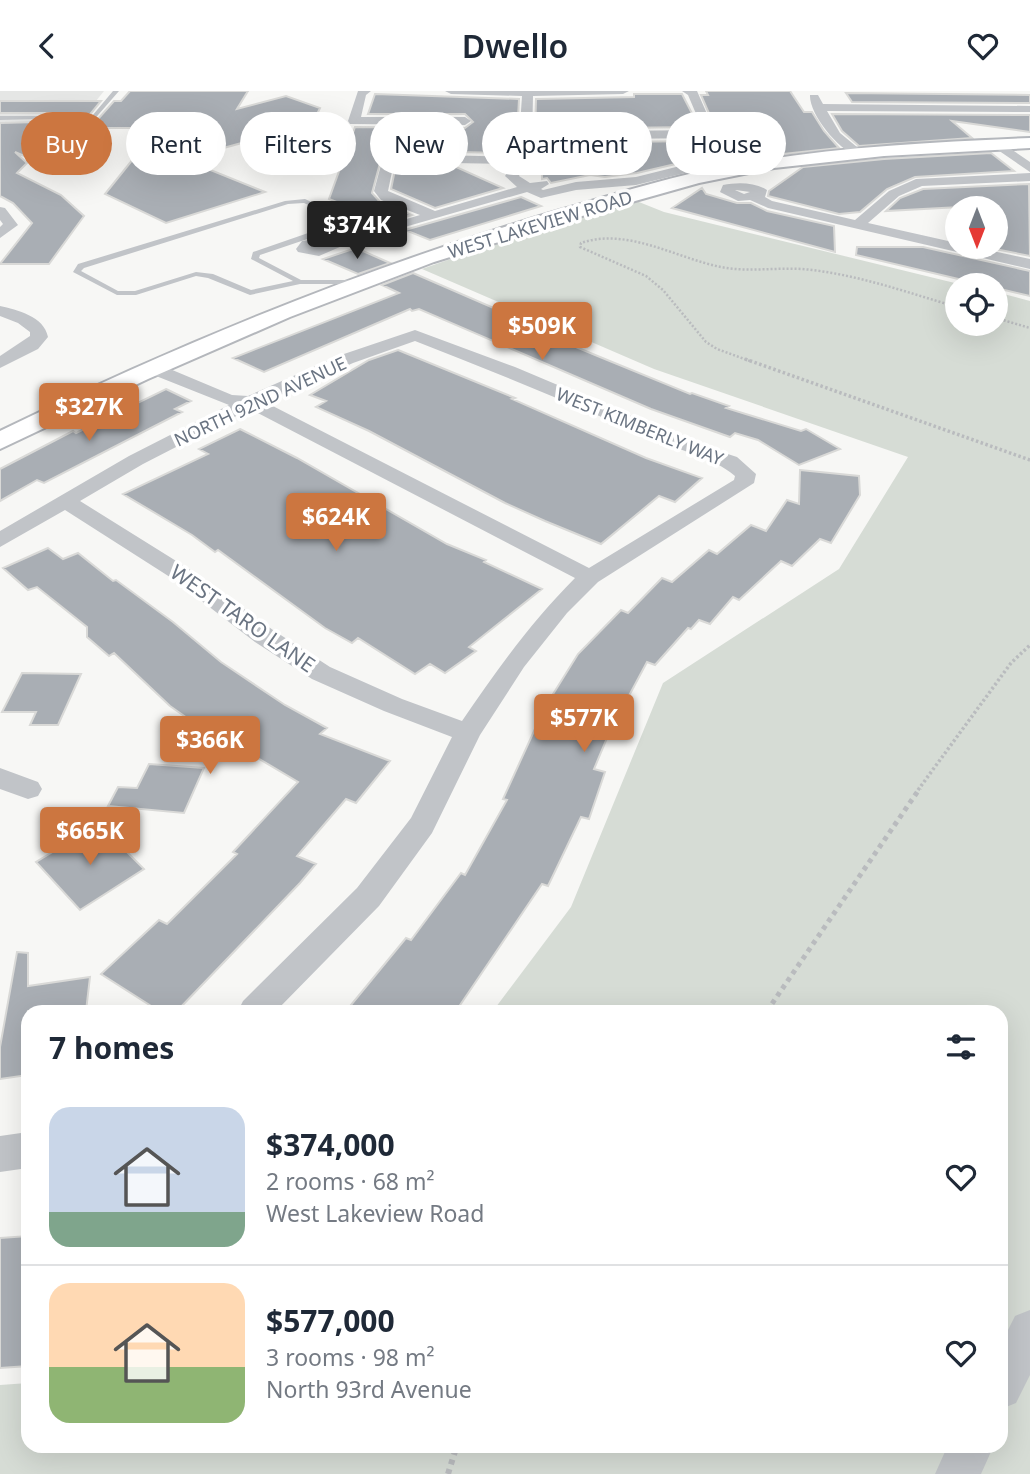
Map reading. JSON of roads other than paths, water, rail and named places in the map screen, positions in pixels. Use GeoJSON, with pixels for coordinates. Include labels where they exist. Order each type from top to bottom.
{"type":"FeatureCollection","features":[{"type":"Feature","properties":{"kind":"street"},"geometry":{"type":"LineString","coordinates":[[365,91],[361,94],[354,121],[370,121]]}},
{"type":"Feature","properties":{"kind":"street"},"geometry":{"type":"LineString","coordinates":[[451,91],[623,91]]}},
{"type":"Feature","properties":{"kind":"street"},"geometry":{"type":"LineString","coordinates":[[688,91],[692,93],[700,112]]}},
{"type":"Feature","properties":{"kind":"street"},"geometry":{"type":"LineString","coordinates":[[526,112],[528,93]]}},
{"type":"Feature","properties":{"kind":"street"},"geometry":{"type":"LineString","coordinates":[[814,98],[835,95]]}},
{"type":"Feature","properties":{"kind":"street"},"geometry":{"type":"LineString","coordinates":[[814,98],[1030,109]]}},
{"type":"Feature","properties":{"kind":"street"},"geometry":{"type":"LineString","coordinates":[[814,98],[835,135],[857,152]]}},
{"type":"Feature","properties":{"kind":"street"},"geometry":{"type":"LineString","coordinates":[[1019,146],[1030,168]]}},
{"type":"Feature","properties":{"kind":"street","name":"WEST LAKEVIEW ROAD"},"geometry":{"type":"LineString","coordinates":[[0,441],[160,364],[363,282],[481,240],[585,209],[734,170],[857,152],[1019,146]]}},
{"type":"Feature","properties":{"kind":"street"},"geometry":{"type":"LineString","coordinates":[[343,241],[433,215],[542,189],[636,181],[666,174]]}},
{"type":"Feature","properties":{"kind":"street"},"geometry":{"type":"LineString","coordinates":[[384,175],[381,187],[383,194],[433,215]]}},
{"type":"Feature","properties":{"kind":"street"},"geometry":{"type":"LineString","coordinates":[[513,175],[514,179],[585,209]]}},
{"type":"Feature","properties":{"kind":"street"},"geometry":{"type":"LineString","coordinates":[[858,225],[886,197],[905,186],[921,182],[1030,177]]}},
{"type":"Feature","properties":{"kind":"street"},"geometry":{"type":"LineString","coordinates":[[754,197],[768,204],[1030,264]]}},
{"type":"Feature","properties":{"kind":"street"},"geometry":{"type":"LineString","coordinates":[[0,211],[11,225],[0,234]]}},
{"type":"Feature","properties":{"kind":"street"},"geometry":{"type":"LineString","coordinates":[[0,311],[24,319],[38,330],[39,337],[32,345],[0,363]]}},
{"type":"Feature","properties":{"kind":"street","name":"NORTH 92ND AVENUE"},"geometry":{"type":"LineString","coordinates":[[0,540],[136,460],[250,402],[347,359],[415,335]]}},
{"type":"Feature","properties":{"kind":"street","name":"WEST KIMBERLY WAY"},"geometry":{"type":"LineString","coordinates":[[415,335],[509,371],[693,449],[730,461],[746,474],[744,483],[590,577]]}},
{"type":"Feature","properties":{"kind":"street"},"geometry":{"type":"LineString","coordinates":[[160,364],[229,400],[250,402],[590,577],[559,608],[515,660],[468,733],[422,824],[368,897],[261,1005]]}},
{"type":"Feature","properties":{"kind":"street","name":"WEST TARO LANE"},"geometry":{"type":"LineString","coordinates":[[65,501],[181,574],[264,636],[321,673],[393,705],[468,733]]}},
{"type":"Feature","properties":{"kind":"street"},"geometry":{"type":"LineString","coordinates":[[0,778],[29,789]]}},
{"type":"Feature","properties":{"kind":"street"},"geometry":{"type":"LineString","coordinates":[[0,1154],[21,1151]]}},
{"type":"Feature","properties":{"kind":"street"},"geometry":{"type":"LineString","coordinates":[[1008,1374],[1030,1331]]}},
{"type":"Feature","properties":{"kind":"street"},"geometry":{"type":"LineString","coordinates":[[957,1474],[968,1453]]}},
{"type":"Feature","properties":{"kind":"lane"},"geometry":{"type":"LineString","coordinates":[[98,112],[116,91]]}},
{"type":"Feature","properties":{"kind":"lane"},"geometry":{"type":"LineString","coordinates":[[0,118],[21,118]]}},
{"type":"Feature","properties":{"kind":"lane"},"geometry":{"type":"LineString","coordinates":[[300,282],[255,259],[257,254],[340,225],[344,219],[305,201],[287,202],[81,266],[77,272],[117,293],[135,293],[196,274],[210,276],[250,293],[300,282],[363,282]]}}]}
